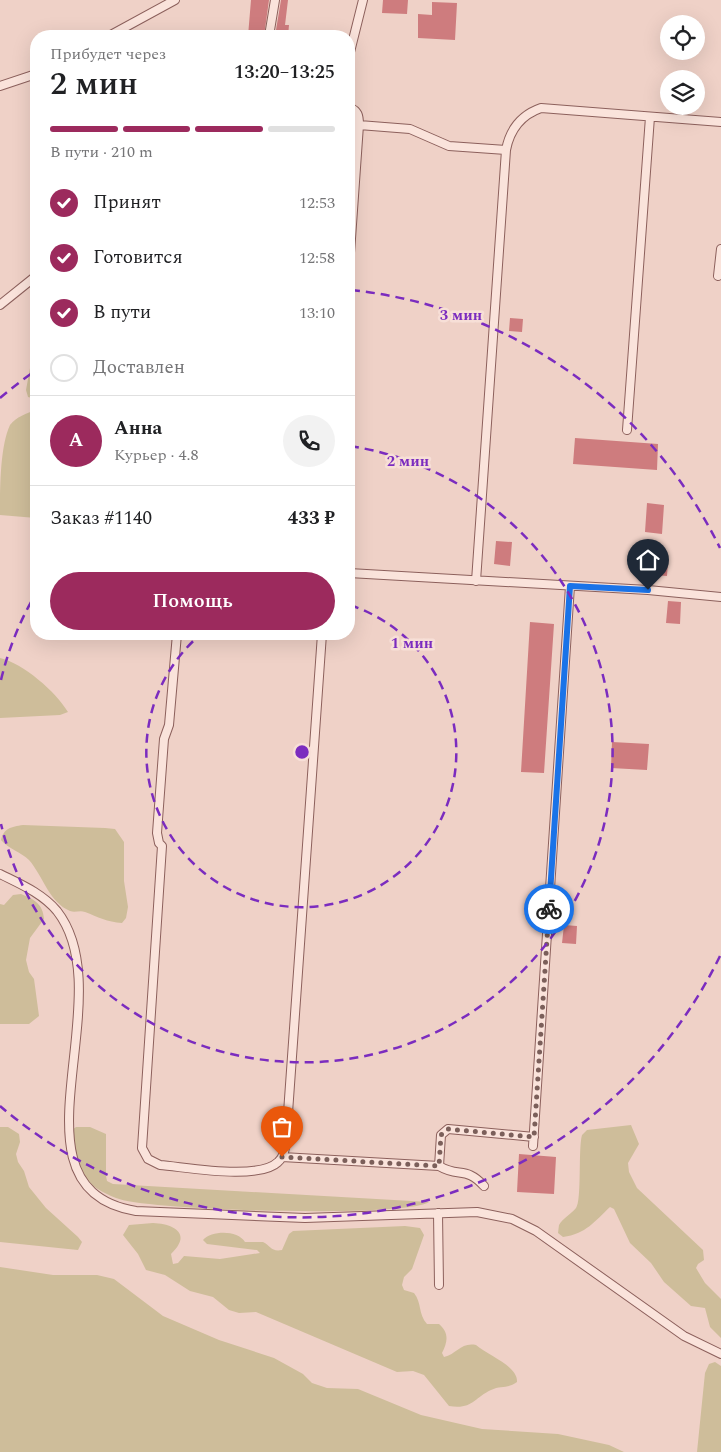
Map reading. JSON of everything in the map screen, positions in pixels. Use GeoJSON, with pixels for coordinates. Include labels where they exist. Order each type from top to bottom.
{"type":"FeatureCollection","features":[{"type":"Feature","properties":{"kind":"lane"},"geometry":{"type":"LineString","coordinates":[[120,30],[176,0]]}},
{"type":"Feature","properties":{"kind":"lane"},"geometry":{"type":"LineString","coordinates":[[270,30],[275,0]]}},
{"type":"Feature","properties":{"kind":"lane"},"geometry":{"type":"LineString","coordinates":[[355,32],[363,0]]}},
{"type":"Feature","properties":{"kind":"lane"},"geometry":{"type":"LineString","coordinates":[[0,86],[30,76]]}},
{"type":"Feature","properties":{"kind":"lane"},"geometry":{"type":"LineString","coordinates":[[476,581],[508,141],[520,119],[529,112],[542,108],[721,122]]}},
{"type":"Feature","properties":{"kind":"lane"},"geometry":{"type":"LineString","coordinates":[[355,110],[359,116],[355,182]]}},
{"type":"Feature","properties":{"kind":"lane"},"geometry":{"type":"LineString","coordinates":[[627,430],[650,117]]}},
{"type":"Feature","properties":{"kind":"lane"},"geometry":{"type":"LineString","coordinates":[[359,125],[410,129],[449,146],[506,150]]}},
{"type":"Feature","properties":{"kind":"lane"},"geometry":{"type":"LineString","coordinates":[[718,276],[721,249]]}},
{"type":"Feature","properties":{"kind":"lane"},"geometry":{"type":"LineString","coordinates":[[0,305],[30,281]]}},
{"type":"Feature","properties":{"kind":"lane"},"geometry":{"type":"LineString","coordinates":[[355,573],[721,596]]}},
{"type":"Feature","properties":{"kind":"lane"},"geometry":{"type":"LineString","coordinates":[[533,1146],[570,586]]}},
{"type":"Feature","properties":{"kind":"lane"},"geometry":{"type":"LineString","coordinates":[[176,640],[169,725],[164,739],[157,833],[157,839],[162,846],[142,1148],[148,1159],[160,1165],[235,1171],[262,1170],[277,1163],[282,1157],[286,1141],[322,640]]}},
{"type":"Feature","properties":{"kind":"lane"},"geometry":{"type":"LineString","coordinates":[[0,874],[42,896],[57,911],[66,927],[75,958],[75,985],[68,1033]]}},
{"type":"Feature","properties":{"kind":"lane"},"geometry":{"type":"LineString","coordinates":[[439,1166],[441,1135],[448,1129],[534,1137]]}},
{"type":"Feature","properties":{"kind":"lane"},"geometry":{"type":"LineString","coordinates":[[282,1157],[439,1166],[453,1173],[472,1175],[484,1186]]}},
{"type":"Feature","properties":{"kind":"lane"},"geometry":{"type":"LineString","coordinates":[[84,1195],[114,1209],[136,1212],[305,1218],[477,1212],[512,1219],[549,1240],[684,1336],[721,1354]]}},
{"type":"Feature","properties":{"kind":"lane"},"geometry":{"type":"LineString","coordinates":[[438,1213],[439,1285]]}},
{"type":"Feature","properties":{"kind":"shaded area"},"geometry":{"type":"Polygon","coordinates":[[[30,368],[30,398],[28,397],[26,390],[30,368]]]}},
{"type":"Feature","properties":{"kind":"shaded area"},"geometry":{"type":"Polygon","coordinates":[[[30,412],[30,518],[0,515],[1,468],[4,444],[10,425],[30,412]]]}},
{"type":"Feature","properties":{"kind":"shaded area"},"geometry":{"type":"Polygon","coordinates":[[[0,658],[19,666],[38,679],[56,696],[68,712],[60,715],[0,718],[0,658]]]}},
{"type":"Feature","properties":{"kind":"shaded area"},"geometry":{"type":"Polygon","coordinates":[[[23,825],[115,829],[124,842],[124,881],[128,907],[126,918],[122,923],[107,920],[83,911],[70,911],[63,907],[51,895],[29,860],[1,840],[4,833],[9,829],[23,825]]]}},
{"type":"Feature","properties":{"kind":"shaded area"},"geometry":{"type":"Polygon","coordinates":[[[21,894],[40,906],[44,919],[30,938],[26,960],[29,972],[34,979],[39,1016],[29,1024],[0,1024],[0,904],[4,905],[13,895],[21,894]]]}},
{"type":"Feature","properties":{"kind":"shaded area"},"geometry":{"type":"Polygon","coordinates":[[[631,1125],[639,1144],[628,1163],[629,1172],[637,1188],[703,1250],[704,1260],[696,1268],[705,1283],[721,1299],[721,1338],[710,1327],[705,1308],[691,1306],[664,1282],[651,1263],[630,1243],[614,1209],[610,1207],[590,1226],[578,1233],[563,1237],[558,1233],[559,1225],[576,1208],[578,1203],[582,1135],[587,1130],[631,1125]]]}},
{"type":"Feature","properties":{"kind":"shaded area"},"geometry":{"type":"Polygon","coordinates":[[[0,1127],[8,1127],[19,1134],[20,1142],[16,1154],[29,1187],[46,1208],[82,1242],[78,1250],[0,1242],[0,1127]]]}},
{"type":"Feature","properties":{"kind":"shaded area"},"geometry":{"type":"Polygon","coordinates":[[[76,1127],[90,1127],[106,1134],[106,1176],[107,1181],[113,1184],[429,1202],[410,1207],[328,1211],[223,1209],[137,1203],[105,1193],[79,1173],[71,1154],[70,1143],[72,1130],[76,1127]]]}},
{"type":"Feature","properties":{"kind":"shaded area"},"geometry":{"type":"Polygon","coordinates":[[[153,1223],[168,1225],[178,1231],[180,1241],[171,1254],[173,1264],[178,1263],[184,1256],[220,1259],[260,1253],[257,1250],[207,1244],[203,1240],[212,1234],[218,1233],[231,1233],[242,1238],[245,1242],[263,1242],[273,1249],[282,1250],[289,1234],[293,1231],[405,1226],[420,1228],[424,1235],[412,1269],[404,1277],[402,1285],[404,1290],[414,1293],[422,1316],[427,1324],[439,1324],[445,1331],[445,1345],[442,1353],[444,1357],[467,1345],[476,1345],[508,1366],[516,1376],[517,1382],[511,1386],[491,1390],[468,1405],[449,1406],[424,1375],[413,1371],[397,1372],[256,1312],[239,1313],[229,1310],[213,1297],[190,1291],[165,1275],[146,1270],[138,1254],[123,1235],[129,1225],[153,1223]]]}},
{"type":"Feature","properties":{"kind":"shaded area"},"geometry":{"type":"Polygon","coordinates":[[[0,1267],[53,1275],[97,1275],[114,1279],[163,1316],[219,1340],[274,1358],[303,1374],[312,1383],[327,1388],[358,1389],[421,1415],[482,1429],[558,1434],[609,1445],[624,1452],[0,1452],[0,1267]]]}},
{"type":"Feature","properties":{"kind":"shaded area"},"geometry":{"type":"Polygon","coordinates":[[[715,1362],[721,1366],[721,1452],[697,1452],[705,1373],[709,1364],[715,1362]]]}},
{"type":"Feature","properties":{"kind":"building"},"geometry":{"type":"Polygon","coordinates":[[[251,0],[269,0],[265,30],[248,30],[251,0]]]}},
{"type":"Feature","properties":{"kind":"building"},"geometry":{"type":"Polygon","coordinates":[[[281,0],[288,0],[285,25],[289,25],[289,30],[276,30],[281,0]]]}},
{"type":"Feature","properties":{"kind":"building"},"geometry":{"type":"Polygon","coordinates":[[[383,0],[408,0],[407,14],[382,13],[383,0]]]}},
{"type":"Feature","properties":{"kind":"building"},"geometry":{"type":"Polygon","coordinates":[[[432,2],[457,3],[455,40],[418,38],[418,14],[432,15],[432,2]]]}},
{"type":"Feature","properties":{"kind":"building"},"geometry":{"type":"Polygon","coordinates":[[[510,318],[523,319],[522,332],[509,331],[510,318]]]}},
{"type":"Feature","properties":{"kind":"building"},"geometry":{"type":"Polygon","coordinates":[[[575,438],[658,444],[657,470],[573,464],[575,438]]]}},
{"type":"Feature","properties":{"kind":"building"},"geometry":{"type":"Polygon","coordinates":[[[647,503],[664,505],[662,534],[645,532],[647,503]]]}},
{"type":"Feature","properties":{"kind":"building"},"geometry":{"type":"Polygon","coordinates":[[[496,541],[512,542],[510,566],[494,564],[496,541]]]}},
{"type":"Feature","properties":{"kind":"building"},"geometry":{"type":"Polygon","coordinates":[[[655,561],[668,561],[667,576],[654,575],[655,561]]]}},
{"type":"Feature","properties":{"kind":"building"},"geometry":{"type":"Polygon","coordinates":[[[668,601],[681,602],[680,624],[666,623],[668,601]]]}},
{"type":"Feature","properties":{"kind":"building"},"geometry":{"type":"Polygon","coordinates":[[[530,622],[554,624],[544,773],[521,772],[530,622]]]}},
{"type":"Feature","properties":{"kind":"building"},"geometry":{"type":"Polygon","coordinates":[[[612,742],[649,744],[647,770],[611,768],[612,742]]]}},
{"type":"Feature","properties":{"kind":"building"},"geometry":{"type":"Polygon","coordinates":[[[564,925],[577,926],[576,944],[562,943],[564,925]]]}},
{"type":"Feature","properties":{"kind":"building"},"geometry":{"type":"Polygon","coordinates":[[[519,1154],[556,1157],[554,1194],[517,1192],[519,1154]]]}},
{"type":"Feature","properties":{"kind":"way so far"},"geometry":{"type":"LineString","coordinates":[[282,1157],[439,1166],[441,1135],[443,1131],[448,1129],[534,1137],[549,909]]}},
{"type":"Feature","properties":{"kind":"route"},"geometry":{"type":"LineString","coordinates":[[549,909],[570,586],[648,590]]}}]}
